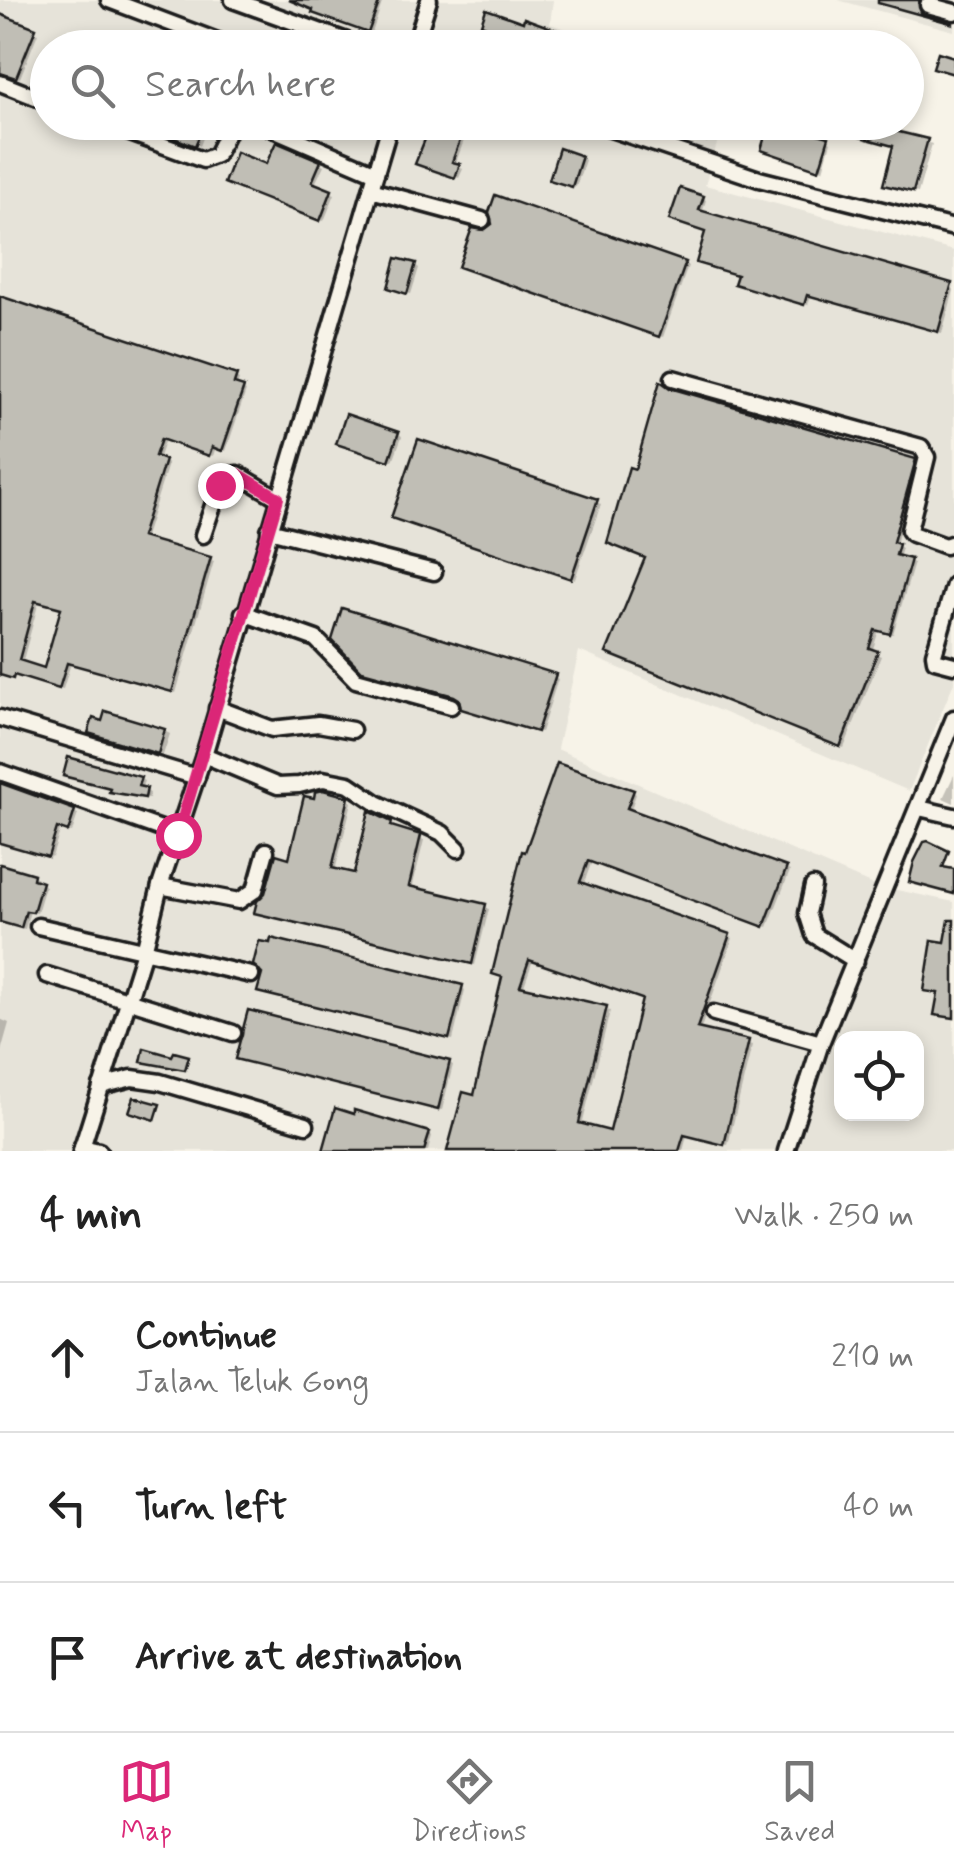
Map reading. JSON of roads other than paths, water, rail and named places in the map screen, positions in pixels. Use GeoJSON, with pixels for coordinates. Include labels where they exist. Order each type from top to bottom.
{"type":"FeatureCollection","features":[{"type":"Feature","properties":{"kind":"street"},"geometry":{"type":"LineString","coordinates":[[109,0],[188,30]]}},
{"type":"Feature","properties":{"kind":"street"},"geometry":{"type":"LineString","coordinates":[[234,0],[316,30]]}},
{"type":"Feature","properties":{"kind":"street"},"geometry":{"type":"LineString","coordinates":[[419,30],[428,0]]}},
{"type":"Feature","properties":{"kind":"street"},"geometry":{"type":"LineString","coordinates":[[928,6],[954,12]]}},
{"type":"Feature","properties":{"kind":"street"},"geometry":{"type":"LineString","coordinates":[[0,84],[30,95]]}},
{"type":"Feature","properties":{"kind":"street"},"geometry":{"type":"LineString","coordinates":[[149,140],[203,160],[216,155],[224,140]]}},
{"type":"Feature","properties":{"kind":"street"},"geometry":{"type":"LineString","coordinates":[[300,140],[376,172]]}},
{"type":"Feature","properties":{"kind":"street"},"geometry":{"type":"LineString","coordinates":[[99,1151],[82,1149],[144,951],[160,886],[204,755],[385,140]]}},
{"type":"Feature","properties":{"kind":"street"},"geometry":{"type":"LineString","coordinates":[[643,140],[746,175],[954,228]]}},
{"type":"Feature","properties":{"kind":"street"},"geometry":{"type":"LineString","coordinates":[[371,190],[482,220]]}},
{"type":"Feature","properties":{"kind":"street"},"geometry":{"type":"LineString","coordinates":[[672,378],[922,447],[927,456],[909,530],[945,546],[954,543]]}},
{"type":"Feature","properties":{"kind":"street"},"geometry":{"type":"LineString","coordinates":[[202,535],[220,485],[230,475],[238,474],[278,498]]}},
{"type":"Feature","properties":{"kind":"street"},"geometry":{"type":"LineString","coordinates":[[269,530],[434,572]]}},
{"type":"Feature","properties":{"kind":"street"},"geometry":{"type":"LineString","coordinates":[[954,586],[934,654],[935,660],[954,665]]}},
{"type":"Feature","properties":{"kind":"street"},"geometry":{"type":"LineString","coordinates":[[244,613],[316,639],[356,680],[451,706]]}},
{"type":"Feature","properties":{"kind":"street"},"geometry":{"type":"LineString","coordinates":[[218,708],[272,729],[318,724],[352,730]]}},
{"type":"Feature","properties":{"kind":"street"},"geometry":{"type":"LineString","coordinates":[[0,718],[197,777]]}},
{"type":"Feature","properties":{"kind":"street"},"geometry":{"type":"LineString","coordinates":[[786,1151],[821,1043],[953,726]]}},
{"type":"Feature","properties":{"kind":"street"},"geometry":{"type":"LineString","coordinates":[[204,755],[278,786],[323,779],[349,784],[377,803],[442,833],[458,849]]}},
{"type":"Feature","properties":{"kind":"street"},"geometry":{"type":"LineString","coordinates":[[0,772],[178,835]]}},
{"type":"Feature","properties":{"kind":"street"},"geometry":{"type":"LineString","coordinates":[[920,808],[954,816]]}},
{"type":"Feature","properties":{"kind":"street"},"geometry":{"type":"LineString","coordinates":[[160,886],[239,902],[255,890],[266,851]]}},
{"type":"Feature","properties":{"kind":"street"},"geometry":{"type":"LineString","coordinates":[[812,886],[807,912],[814,935],[856,961]]}},
{"type":"Feature","properties":{"kind":"street"},"geometry":{"type":"LineString","coordinates":[[38,926],[251,975]]}},
{"type":"Feature","properties":{"kind":"street"},"geometry":{"type":"LineString","coordinates":[[47,975],[232,1034]]}},
{"type":"Feature","properties":{"kind":"street"},"geometry":{"type":"LineString","coordinates":[[714,1013],[821,1043]]}},
{"type":"Feature","properties":{"kind":"street"},"geometry":{"type":"LineString","coordinates":[[101,1086],[132,1078],[160,1082],[306,1125]]}}]}
